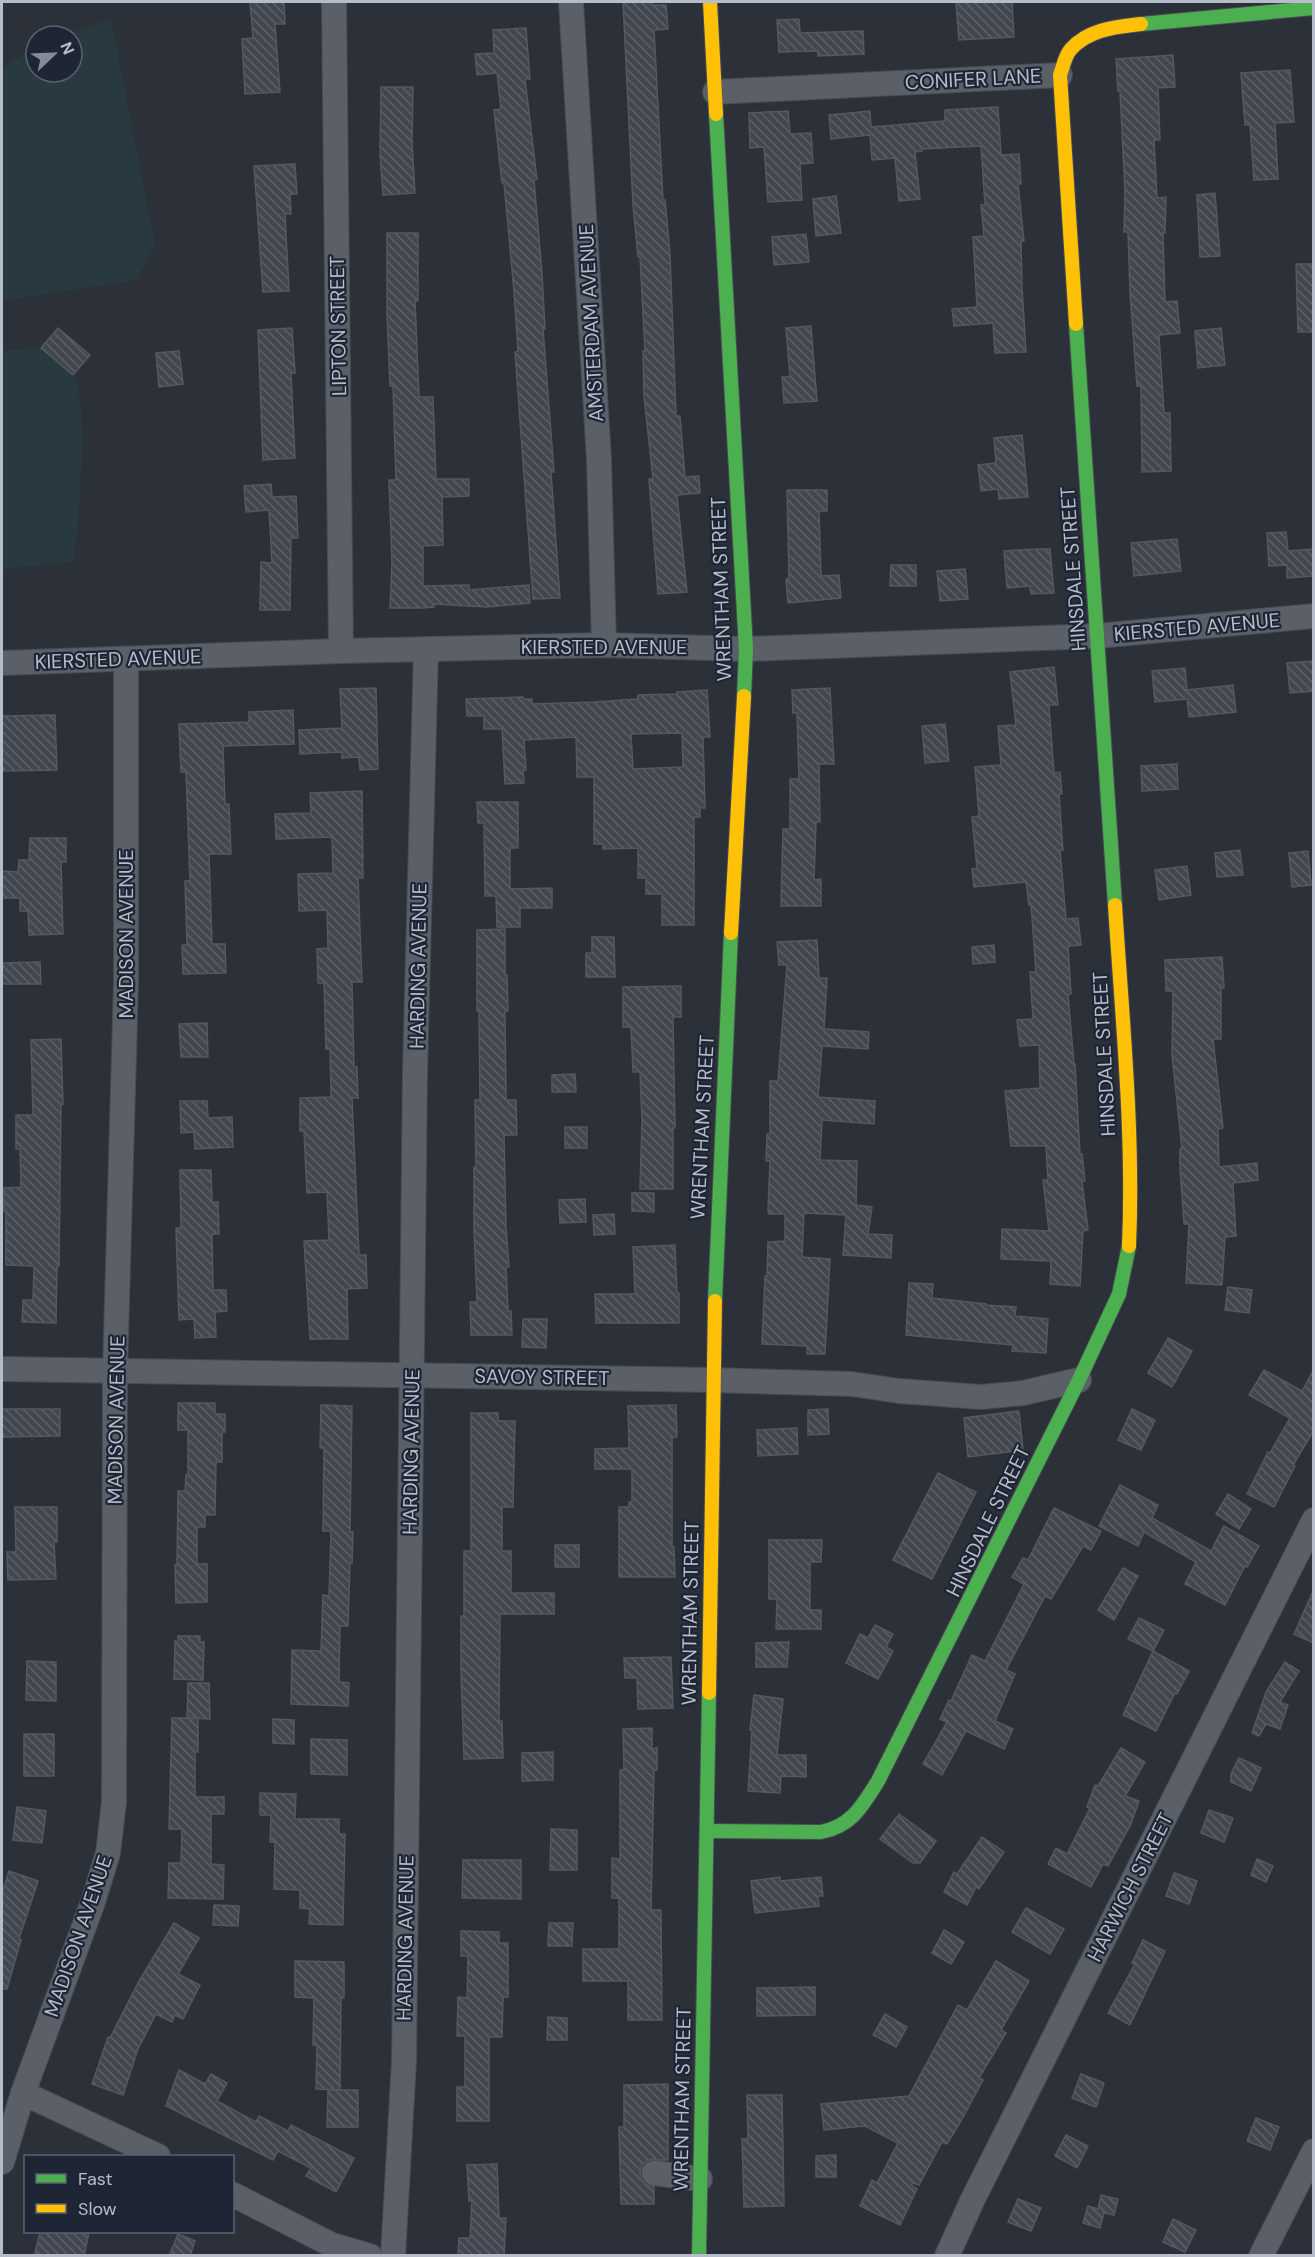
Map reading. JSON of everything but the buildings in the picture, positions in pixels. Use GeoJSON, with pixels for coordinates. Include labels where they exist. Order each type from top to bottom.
{"type":"FeatureCollection","features":[{"type":"Feature","properties":{"kind":"street","name":"LIPTON STREET"},"geometry":{"type":"LineString","coordinates":[[334,2],[341,651]]}},
{"type":"Feature","properties":{"kind":"street","name":"AMSTERDAM AVENUE"},"geometry":{"type":"LineString","coordinates":[[571,2],[599,460],[604,645]]}},
{"type":"Feature","properties":{"kind":"street","name":"WRENTHAM STREET"},"geometry":{"type":"LineString","coordinates":[[699,2256],[712,1380],[718,1192],[746,649],[710,2]]}},
{"type":"Feature","properties":{"kind":"street","name":"CONIFER LANE"},"geometry":{"type":"LineString","coordinates":[[715,92],[1060,75],[1069,50],[1087,36],[1112,27],[1314,8]]}},
{"type":"Feature","properties":{"kind":"street","name":"HINSDALE STREET"},"geometry":{"type":"LineString","coordinates":[[707,1831],[821,1832],[836,1828],[860,1810],[884,1771],[1079,1380],[1119,1294],[1129,1248],[1131,1199],[1125,1058],[1060,75]]}},
{"type":"Feature","properties":{"kind":"street","name":"KIERSTED AVENUE"},"geometry":{"type":"LineString","coordinates":[[2,663],[341,651],[604,645],[746,649],[1097,636],[1314,616]]}},
{"type":"Feature","properties":{"kind":"street","name":"HARDING AVENUE"},"geometry":{"type":"LineString","coordinates":[[393,2256],[404,2061],[411,1376],[426,649]]}},
{"type":"Feature","properties":{"kind":"street","name":"MADISON AVENUE"},"geometry":{"type":"LineString","coordinates":[[2,2162],[23,2093],[93,1902],[108,1853],[114,1802],[115,1371],[126,983],[126,659]]}},
{"type":"Feature","properties":{"kind":"street","name":"SAVOY STREET"},"geometry":{"type":"LineString","coordinates":[[2,1369],[852,1384],[899,1391],[981,1397],[1023,1394],[1079,1380]]}},
{"type":"Feature","properties":{"kind":"street","name":"HARWICH STREET"},"geometry":{"type":"LineString","coordinates":[[947,2256],[972,2201],[1314,1520]]}},
{"type":"Feature","properties":{"kind":"street"},"geometry":{"type":"LineString","coordinates":[[23,2093],[154,2155]]}},
{"type":"Feature","properties":{"kind":"street"},"geometry":{"type":"LineString","coordinates":[[1262,2256],[1314,2151]]}},
{"type":"Feature","properties":{"kind":"street"},"geometry":{"type":"LineString","coordinates":[[654,2173],[700,2179]]}},
{"type":"Feature","properties":{"kind":"street"},"geometry":{"type":"LineString","coordinates":[[234,2195],[332,2245],[370,2256]]}},
{"type":"Feature","properties":{"kind":"shaded area"},"geometry":{"type":"Polygon","coordinates":[[[111,19],[155,245],[137,280],[2,301],[2,68],[24,54],[24,84],[84,84],[84,28],[111,19]]]}},
{"type":"Feature","properties":{"kind":"shaded area"},"geometry":{"type":"Polygon","coordinates":[[[41,348],[71,372],[78,391],[81,412],[82,465],[75,562],[2,569],[2,351],[41,348]]]}},
{"type":"Feature","properties":{"kind":"traffic: fast"},"geometry":{"type":"LineString","coordinates":[[1141,24],[1314,8]]}},
{"type":"Feature","properties":{"kind":"traffic: fast"},"geometry":{"type":"LineString","coordinates":[[716,114],[746,649],[744,696]]}},
{"type":"Feature","properties":{"kind":"traffic: fast"},"geometry":{"type":"LineString","coordinates":[[1076,324],[1115,905]]}},
{"type":"Feature","properties":{"kind":"traffic: fast"},"geometry":{"type":"LineString","coordinates":[[715,1301],[731,933]]}},
{"type":"Feature","properties":{"kind":"traffic: fast"},"geometry":{"type":"LineString","coordinates":[[707,1831],[821,1832],[841,1825],[861,1807],[878,1781],[1079,1380],[1119,1294],[1129,1246]]}},
{"type":"Feature","properties":{"kind":"traffic: fast"},"geometry":{"type":"LineString","coordinates":[[699,2256],[709,1693]]}},
{"type":"Feature","properties":{"kind":"traffic: slow"},"geometry":{"type":"LineString","coordinates":[[710,2],[716,114]]}},
{"type":"Feature","properties":{"kind":"traffic: slow"},"geometry":{"type":"LineString","coordinates":[[1076,324],[1060,75],[1069,52],[1078,42],[1103,30],[1141,24]]}},
{"type":"Feature","properties":{"kind":"traffic: slow"},"geometry":{"type":"LineString","coordinates":[[731,933],[744,696]]}},
{"type":"Feature","properties":{"kind":"traffic: slow"},"geometry":{"type":"LineString","coordinates":[[1115,905],[1129,1118],[1129,1246]]}},
{"type":"Feature","properties":{"kind":"traffic: slow"},"geometry":{"type":"LineString","coordinates":[[709,1693],[715,1301]]}}]}
